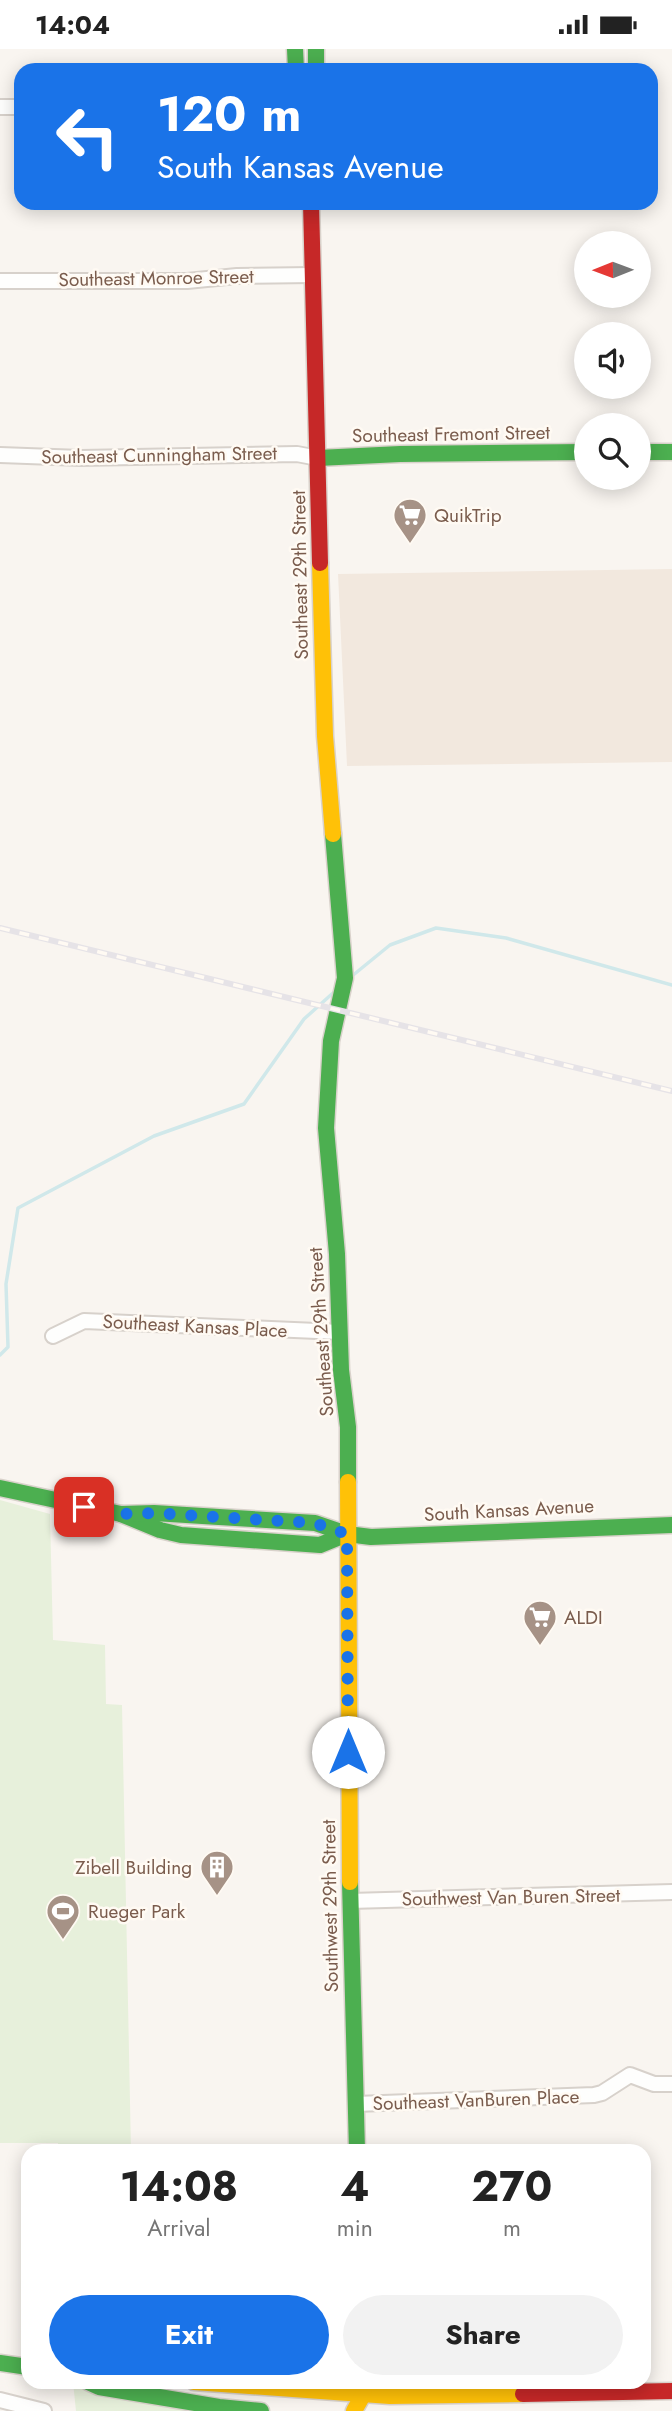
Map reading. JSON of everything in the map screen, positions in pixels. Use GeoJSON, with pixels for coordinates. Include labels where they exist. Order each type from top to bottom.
{"type":"FeatureCollection","features":[{"type":"Feature","properties":{"kind":"main road","name":"Southeast 29th Street"},"geometry":{"type":"LineString","coordinates":[[311,210],[325,736],[345,978],[331,1041],[326,1128],[337,1254],[341,1370],[348,1427],[350,1500],[347,1534]]}},
{"type":"Feature","properties":{"kind":"main road"},"geometry":{"type":"LineString","coordinates":[[651,452],[672,451]]}},
{"type":"Feature","properties":{"kind":"main road","name":"Southeast Fremont Street"},"geometry":{"type":"LineString","coordinates":[[318,458],[400,454],[574,452]]}},
{"type":"Feature","properties":{"kind":"main road","name":"South Kansas Avenue"},"geometry":{"type":"LineString","coordinates":[[0,1488],[121,1514],[153,1513],[314,1523],[347,1534],[371,1537],[672,1525]]}},
{"type":"Feature","properties":{"kind":"main road","name":"Southwest 29th Street"},"geometry":{"type":"LineString","coordinates":[[347,1534],[350,1901],[357,2144]]}},
{"type":"Feature","properties":{"kind":"main road"},"geometry":{"type":"LineString","coordinates":[[0,2363],[21,2367]]}},
{"type":"Feature","properties":{"kind":"main road"},"geometry":{"type":"LineString","coordinates":[[116,2389],[261,2411]]}},
{"type":"Feature","properties":{"kind":"main road"},"geometry":{"type":"LineString","coordinates":[[354,2411],[364,2389]]}},
{"type":"Feature","properties":{"kind":"main road"},"geometry":{"type":"LineString","coordinates":[[364,2389],[370,2411]]}},
{"type":"Feature","properties":{"kind":"main road"},"geometry":{"type":"LineString","coordinates":[[467,2389],[672,2391]]}},
{"type":"Feature","properties":{"kind":"street","name":"Southeast Monroe Street"},"geometry":{"type":"LineString","coordinates":[[0,281],[187,281],[313,275]]}},
{"type":"Feature","properties":{"kind":"street","name":"Southeast Cunningham Street"},"geometry":{"type":"LineString","coordinates":[[0,455],[93,458],[297,454],[318,458]]}},
{"type":"Feature","properties":{"kind":"street","name":"Southeast Kansas Place"},"geometry":{"type":"LineString","coordinates":[[53,1336],[84,1321],[340,1332]]}},
{"type":"Feature","properties":{"kind":"street","name":"Southwest Van Buren Street"},"geometry":{"type":"LineString","coordinates":[[350,1901],[672,1892]]}},
{"type":"Feature","properties":{"kind":"street","name":"Southeast VanBuren Place"},"geometry":{"type":"LineString","coordinates":[[356,2104],[594,2095],[602,2093],[630,2075],[654,2084],[672,2084]]}},
{"type":"Feature","properties":{"kind":"street"},"geometry":{"type":"LineString","coordinates":[[0,2400],[44,2411]]}},
{"type":"Feature","properties":{"kind":"shaded area"},"geometry":{"type":"Polygon","coordinates":[[[672,569],[672,762],[347,766],[338,574],[672,569]]]}},
{"type":"Feature","properties":{"kind":"green space","name":"Rueger Park"},"geometry":{"type":"Polygon","coordinates":[[[0,1500],[50,1514],[53,1640],[105,1645],[106,1704],[122,1705],[131,2144],[0,2143],[0,1500]]]}},
{"type":"Feature","properties":{"kind":"green space"},"geometry":{"type":"Polygon","coordinates":[[[74,2389],[133,2389],[232,2411],[76,2411],[74,2389]]]}},
{"type":"Feature","properties":{"kind":"waterway"},"geometry":{"type":"LineString","coordinates":[[352,976],[390,945],[436,928],[506,938],[672,985]]}},
{"type":"Feature","properties":{"kind":"waterway"},"geometry":{"type":"LineString","coordinates":[[0,1355],[8,1347],[6,1284],[18,1208],[154,1136],[244,1104],[304,1019],[333,993]]}},
{"type":"Feature","properties":{"kind":"railway"},"geometry":{"type":"LineString","coordinates":[[0,928],[672,1091]]}},
{"type":"Feature","properties":{"kind":"traffic: fast"},"geometry":{"type":"LineString","coordinates":[[295,49],[296,63]]}},
{"type":"Feature","properties":{"kind":"traffic: fast"},"geometry":{"type":"LineString","coordinates":[[316,49],[316,63]]}},
{"type":"Feature","properties":{"kind":"traffic: fast"},"geometry":{"type":"LineString","coordinates":[[318,458],[400,454],[574,452]]}},
{"type":"Feature","properties":{"kind":"traffic: fast"},"geometry":{"type":"LineString","coordinates":[[651,452],[672,452]]}},
{"type":"Feature","properties":{"kind":"traffic: fast"},"geometry":{"type":"LineString","coordinates":[[333,834],[345,978],[331,1041],[326,1128],[337,1254],[341,1370],[348,1427],[348,1482]]}},
{"type":"Feature","properties":{"kind":"traffic: fast"},"geometry":{"type":"LineString","coordinates":[[0,1488],[121,1514],[160,1530],[181,1535],[320,1545],[347,1534]]}},
{"type":"Feature","properties":{"kind":"traffic: fast"},"geometry":{"type":"LineString","coordinates":[[121,1514],[154,1513],[315,1523],[347,1534],[371,1537],[672,1525]]}},
{"type":"Feature","properties":{"kind":"traffic: fast"},"geometry":{"type":"LineString","coordinates":[[350,1882],[357,2144]]}},
{"type":"Feature","properties":{"kind":"traffic: fast"},"geometry":{"type":"LineString","coordinates":[[0,2363],[21,2366]]}},
{"type":"Feature","properties":{"kind":"traffic: fast"},"geometry":{"type":"LineString","coordinates":[[111,2389],[219,2407],[261,2411]]}},
{"type":"Feature","properties":{"kind":"traffic: slow"},"geometry":{"type":"LineString","coordinates":[[320,563],[325,736],[333,834]]}},
{"type":"Feature","properties":{"kind":"traffic: slow"},"geometry":{"type":"LineString","coordinates":[[348,1482],[350,1882]]}},
{"type":"Feature","properties":{"kind":"traffic: slow"},"geometry":{"type":"LineString","coordinates":[[292,2389],[390,2396],[523,2394]]}},
{"type":"Feature","properties":{"kind":"traffic: slow"},"geometry":{"type":"LineString","coordinates":[[354,2411],[363,2389]]}},
{"type":"Feature","properties":{"kind":"traffic: jam"},"geometry":{"type":"LineString","coordinates":[[311,210],[320,563]]}},
{"type":"Feature","properties":{"kind":"traffic: jam"},"geometry":{"type":"LineString","coordinates":[[523,2394],[672,2391]]}},
{"type":"Feature","properties":{"kind":"place","name":"QuikTrip"},"geometry":{"type":"Point","coordinates":[410,545]}},
{"type":"Feature","properties":{"kind":"place","name":"ALDI"},"geometry":{"type":"Point","coordinates":[540,1647]}},
{"type":"Feature","properties":{"kind":"place","name":"Zibell Building"},"geometry":{"type":"Point","coordinates":[217,1897]}},
{"type":"Feature","properties":{"kind":"place","name":"Rueger Park"},"geometry":{"type":"Point","coordinates":[63,1941]}},
{"type":"Feature","properties":{"kind":"route"},"geometry":{"type":"LineString","coordinates":[[84,1507],[121,1514],[153,1513],[314,1523],[347,1534],[348,1752]]}}]}
